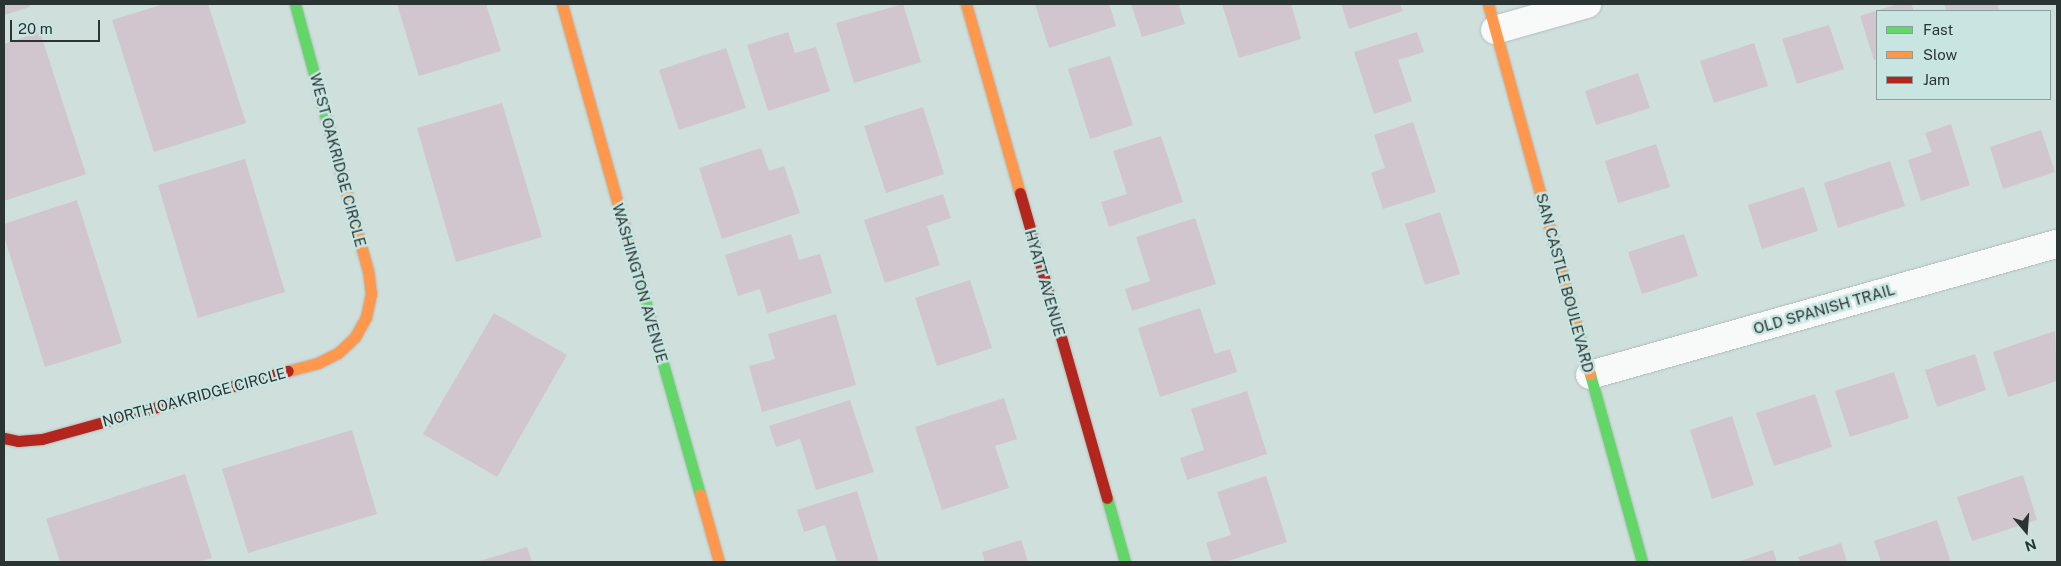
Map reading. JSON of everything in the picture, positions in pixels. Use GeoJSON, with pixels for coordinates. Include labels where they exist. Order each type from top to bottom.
{"type":"FeatureCollection","features":[{"type":"Feature","properties":{"kind":"street","name":"WEST OAKRIDGE CIRCLE"},"geometry":{"type":"LineString","coordinates":[[295,4],[368,271],[371,294],[366,317]]}},
{"type":"Feature","properties":{"kind":"street","name":"HYATT AVENUE"},"geometry":{"type":"LineString","coordinates":[[966,4],[1125,562]]}},
{"type":"Feature","properties":{"kind":"street","name":"SAN CASTLE BOULEVARD"},"geometry":{"type":"LineString","coordinates":[[1488,4],[1642,562]]}},
{"type":"Feature","properties":{"kind":"street"},"geometry":{"type":"LineString","coordinates":[[1495,30],[1587,4]]}},
{"type":"Feature","properties":{"kind":"street","name":"WASHINGTON AVENUE"},"geometry":{"type":"LineString","coordinates":[[567,5],[719,562]]}},
{"type":"Feature","properties":{"kind":"street","name":"OLD SPANISH TRAIL"},"geometry":{"type":"LineString","coordinates":[[1590,375],[2057,244]]}},
{"type":"Feature","properties":{"kind":"street","name":"NORTH OAKRIDGE CIRCLE"},"geometry":{"type":"LineString","coordinates":[[4,438],[18,441],[42,439],[318,363],[338,353],[349,342],[366,317]]}},
{"type":"Feature","properties":{"kind":"building"},"geometry":{"type":"Polygon","coordinates":[[[4,4],[29,4],[30,7],[4,15],[4,4]]]}},
{"type":"Feature","properties":{"kind":"building"},"geometry":{"type":"Polygon","coordinates":[[[164,4],[208,4],[246,123],[154,152],[112,20],[164,4]]]}},
{"type":"Feature","properties":{"kind":"building"},"geometry":{"type":"Polygon","coordinates":[[[397,4],[486,4],[501,51],[419,76],[397,4]]]}},
{"type":"Feature","properties":{"kind":"building"},"geometry":{"type":"Polygon","coordinates":[[[903,4],[921,62],[854,83],[836,23],[903,4]]]}},
{"type":"Feature","properties":{"kind":"building"},"geometry":{"type":"Polygon","coordinates":[[[1035,4],[1109,4],[1116,26],[1049,48],[1035,4]]]}},
{"type":"Feature","properties":{"kind":"building"},"geometry":{"type":"Polygon","coordinates":[[[1131,4],[1183,4],[1179,5],[1185,24],[1142,37],[1131,4]]]}},
{"type":"Feature","properties":{"kind":"building"},"geometry":{"type":"Polygon","coordinates":[[[1222,4],[1291,4],[1301,39],[1239,58],[1222,4]]]}},
{"type":"Feature","properties":{"kind":"building"},"geometry":{"type":"Polygon","coordinates":[[[1341,4],[1400,4],[1403,11],[1349,29],[1341,4]]]}},
{"type":"Feature","properties":{"kind":"building"},"geometry":{"type":"Polygon","coordinates":[[[1898,4],[1911,4],[1914,10],[1879,10],[1898,4]]]}},
{"type":"Feature","properties":{"kind":"building"},"geometry":{"type":"Polygon","coordinates":[[[1944,4],[1997,4],[2000,10],[1947,10],[1944,4]]]}},
{"type":"Feature","properties":{"kind":"building"},"geometry":{"type":"Polygon","coordinates":[[[1876,11],[1876,59],[1874,60],[1860,16],[1876,11]]]}},
{"type":"Feature","properties":{"kind":"building"},"geometry":{"type":"Polygon","coordinates":[[[1829,25],[1844,69],[1797,84],[1782,39],[1829,25]]]}},
{"type":"Feature","properties":{"kind":"building"},"geometry":{"type":"Polygon","coordinates":[[[40,32],[86,174],[4,201],[4,44],[40,32]]]}},
{"type":"Feature","properties":{"kind":"building"},"geometry":{"type":"Polygon","coordinates":[[[788,32],[795,53],[816,47],[830,91],[768,111],[747,45],[788,32]]]}},
{"type":"Feature","properties":{"kind":"building"},"geometry":{"type":"Polygon","coordinates":[[[1417,32],[1424,52],[1398,60],[1412,101],[1374,114],[1354,52],[1417,32]]]}},
{"type":"Feature","properties":{"kind":"building"},"geometry":{"type":"Polygon","coordinates":[[[1754,43],[1768,86],[1714,103],[1700,61],[1754,43]]]}},
{"type":"Feature","properties":{"kind":"building"},"geometry":{"type":"Polygon","coordinates":[[[726,48],[746,108],[679,130],[659,70],[726,48]]]}},
{"type":"Feature","properties":{"kind":"building"},"geometry":{"type":"Polygon","coordinates":[[[1110,56],[1133,125],[1090,139],[1068,69],[1110,56]]]}},
{"type":"Feature","properties":{"kind":"building"},"geometry":{"type":"Polygon","coordinates":[[[1638,73],[1650,108],[1596,125],[1585,91],[1638,73]]]}},
{"type":"Feature","properties":{"kind":"building"},"geometry":{"type":"Polygon","coordinates":[[[502,103],[542,237],[456,262],[417,128],[502,103]]]}},
{"type":"Feature","properties":{"kind":"building"},"geometry":{"type":"Polygon","coordinates":[[[923,107],[944,174],[886,193],[864,126],[923,107]]]}},
{"type":"Feature","properties":{"kind":"building"},"geometry":{"type":"Polygon","coordinates":[[[1413,122],[1436,192],[1383,209],[1371,173],[1385,168],[1374,135],[1413,122]]]}},
{"type":"Feature","properties":{"kind":"building"},"geometry":{"type":"Polygon","coordinates":[[[1951,124],[1970,185],[1921,201],[1908,160],[1932,152],[1925,133],[1951,124]]]}},
{"type":"Feature","properties":{"kind":"building"},"geometry":{"type":"Polygon","coordinates":[[[2041,130],[2055,172],[2003,189],[1990,147],[2041,130]]]}},
{"type":"Feature","properties":{"kind":"building"},"geometry":{"type":"Polygon","coordinates":[[[1161,136],[1183,202],[1109,227],[1101,202],[1127,194],[1113,151],[1161,136]]]}},
{"type":"Feature","properties":{"kind":"building"},"geometry":{"type":"Polygon","coordinates":[[[1656,144],[1670,187],[1618,203],[1605,161],[1656,144]]]}},
{"type":"Feature","properties":{"kind":"building"},"geometry":{"type":"Polygon","coordinates":[[[761,148],[769,171],[784,166],[800,213],[722,239],[699,168],[761,148]]]}},
{"type":"Feature","properties":{"kind":"building"},"geometry":{"type":"Polygon","coordinates":[[[245,159],[285,292],[198,318],[158,185],[245,159]]]}},
{"type":"Feature","properties":{"kind":"building"},"geometry":{"type":"Polygon","coordinates":[[[1890,161],[1905,206],[1838,228],[1824,183],[1890,161]]]}},
{"type":"Feature","properties":{"kind":"building"},"geometry":{"type":"Polygon","coordinates":[[[1804,187],[1818,231],[1762,249],[1748,205],[1804,187]]]}},
{"type":"Feature","properties":{"kind":"building"},"geometry":{"type":"Polygon","coordinates":[[[943,194],[951,218],[927,226],[940,265],[885,283],[864,220],[943,194]]]}},
{"type":"Feature","properties":{"kind":"building"},"geometry":{"type":"Polygon","coordinates":[[[77,200],[122,343],[45,367],[4,236],[4,224],[77,200]]]}},
{"type":"Feature","properties":{"kind":"building"},"geometry":{"type":"Polygon","coordinates":[[[1440,212],[1460,274],[1425,285],[1405,224],[1440,212]]]}},
{"type":"Feature","properties":{"kind":"building"},"geometry":{"type":"Polygon","coordinates":[[[1195,218],[1216,284],[1132,311],[1125,289],[1150,281],[1136,237],[1195,218]]]}},
{"type":"Feature","properties":{"kind":"building"},"geometry":{"type":"Polygon","coordinates":[[[791,234],[799,260],[820,254],[832,293],[767,313],[760,289],[738,296],[725,255],[791,234]]]}},
{"type":"Feature","properties":{"kind":"building"},"geometry":{"type":"Polygon","coordinates":[[[1684,234],[1698,276],[1642,294],[1628,252],[1684,234]]]}},
{"type":"Feature","properties":{"kind":"building"},"geometry":{"type":"Polygon","coordinates":[[[970,280],[992,348],[937,366],[915,298],[970,280]]]}},
{"type":"Feature","properties":{"kind":"building"},"geometry":{"type":"Polygon","coordinates":[[[1200,308],[1215,354],[1230,349],[1237,372],[1160,397],[1138,328],[1200,308]]]}},
{"type":"Feature","properties":{"kind":"building"},"geometry":{"type":"Polygon","coordinates":[[[494,313],[567,355],[497,477],[423,434],[494,313]]]}},
{"type":"Feature","properties":{"kind":"building"},"geometry":{"type":"Polygon","coordinates":[[[836,314],[856,385],[762,412],[749,366],[775,359],[768,334],[836,314]]]}},
{"type":"Feature","properties":{"kind":"building"},"geometry":{"type":"Polygon","coordinates":[[[2055,331],[2057,381],[2008,397],[1993,352],[2055,331]]]}},
{"type":"Feature","properties":{"kind":"building"},"geometry":{"type":"Polygon","coordinates":[[[1975,354],[1986,390],[1937,407],[1925,370],[1975,354]]]}},
{"type":"Feature","properties":{"kind":"building"},"geometry":{"type":"Polygon","coordinates":[[[1894,372],[1909,418],[1850,437],[1835,391],[1894,372]]]}},
{"type":"Feature","properties":{"kind":"building"},"geometry":{"type":"Polygon","coordinates":[[[1247,391],[1267,454],[1187,480],[1180,458],[1204,450],[1191,409],[1247,391]]]}},
{"type":"Feature","properties":{"kind":"building"},"geometry":{"type":"Polygon","coordinates":[[[1815,394],[1832,447],[1774,466],[1756,413],[1815,394]]]}},
{"type":"Feature","properties":{"kind":"building"},"geometry":{"type":"Polygon","coordinates":[[[1004,398],[1017,439],[995,446],[1009,488],[942,510],[915,427],[1004,398]]]}},
{"type":"Feature","properties":{"kind":"building"},"geometry":{"type":"Polygon","coordinates":[[[850,400],[874,472],[816,490],[800,439],[776,447],[769,426],[850,400]]]}},
{"type":"Feature","properties":{"kind":"building"},"geometry":{"type":"Polygon","coordinates":[[[1732,416],[1754,485],[1712,499],[1690,430],[1732,416]]]}},
{"type":"Feature","properties":{"kind":"building"},"geometry":{"type":"Polygon","coordinates":[[[352,430],[377,514],[248,553],[222,469],[352,430]]]}},
{"type":"Feature","properties":{"kind":"building"},"geometry":{"type":"Polygon","coordinates":[[[185,474],[212,558],[199,562],[60,562],[46,519],[185,474]]]}},
{"type":"Feature","properties":{"kind":"building"},"geometry":{"type":"Polygon","coordinates":[[[2023,475],[2037,520],[1972,541],[1957,497],[2023,475]]]}},
{"type":"Feature","properties":{"kind":"building"},"geometry":{"type":"Polygon","coordinates":[[[1266,476],[1287,542],[1225,562],[1212,562],[1206,543],[1231,535],[1217,492],[1266,476]]]}},
{"type":"Feature","properties":{"kind":"building"},"geometry":{"type":"Polygon","coordinates":[[[857,491],[879,562],[837,562],[825,525],[804,532],[797,510],[857,491]]]}},
{"type":"Feature","properties":{"kind":"building"},"geometry":{"type":"Polygon","coordinates":[[[1937,520],[1951,562],[1881,562],[1874,541],[1937,520]]]}},
{"type":"Feature","properties":{"kind":"building"},"geometry":{"type":"Polygon","coordinates":[[[1021,540],[1028,562],[985,562],[982,552],[1021,540]]]}},
{"type":"Feature","properties":{"kind":"building"},"geometry":{"type":"Polygon","coordinates":[[[1841,543],[1847,562],[1800,562],[1798,557],[1841,543]]]}},
{"type":"Feature","properties":{"kind":"building"},"geometry":{"type":"Polygon","coordinates":[[[527,547],[532,562],[479,562],[479,561],[527,547]]]}},
{"type":"Feature","properties":{"kind":"building"},"geometry":{"type":"Polygon","coordinates":[[[1773,550],[1777,562],[1737,562],[1773,550]]]}},
{"type":"Feature","properties":{"kind":"traffic: fast"},"geometry":{"type":"LineString","coordinates":[[295,4],[333,144]]}},
{"type":"Feature","properties":{"kind":"traffic: fast"},"geometry":{"type":"LineString","coordinates":[[628,240],[700,494]]}},
{"type":"Feature","properties":{"kind":"traffic: fast"},"geometry":{"type":"LineString","coordinates":[[1590,374],[1642,562]]}},
{"type":"Feature","properties":{"kind":"traffic: fast"},"geometry":{"type":"LineString","coordinates":[[1107,498],[1125,562]]}},
{"type":"Feature","properties":{"kind":"traffic: slow"},"geometry":{"type":"LineString","coordinates":[[562,4],[628,240]]}},
{"type":"Feature","properties":{"kind":"traffic: slow"},"geometry":{"type":"LineString","coordinates":[[966,4],[1020,193]]}},
{"type":"Feature","properties":{"kind":"traffic: slow"},"geometry":{"type":"LineString","coordinates":[[1488,4],[1590,374]]}},
{"type":"Feature","properties":{"kind":"traffic: slow"},"geometry":{"type":"LineString","coordinates":[[288,371],[318,363],[338,353],[355,337],[366,317],[371,294],[368,271],[333,144]]}},
{"type":"Feature","properties":{"kind":"traffic: slow"},"geometry":{"type":"LineString","coordinates":[[700,494],[719,562]]}},
{"type":"Feature","properties":{"kind":"traffic: jam"},"geometry":{"type":"LineString","coordinates":[[1020,193],[1107,498]]}},
{"type":"Feature","properties":{"kind":"traffic: jam"},"geometry":{"type":"LineString","coordinates":[[4,438],[18,441],[42,439],[288,371]]}}]}
